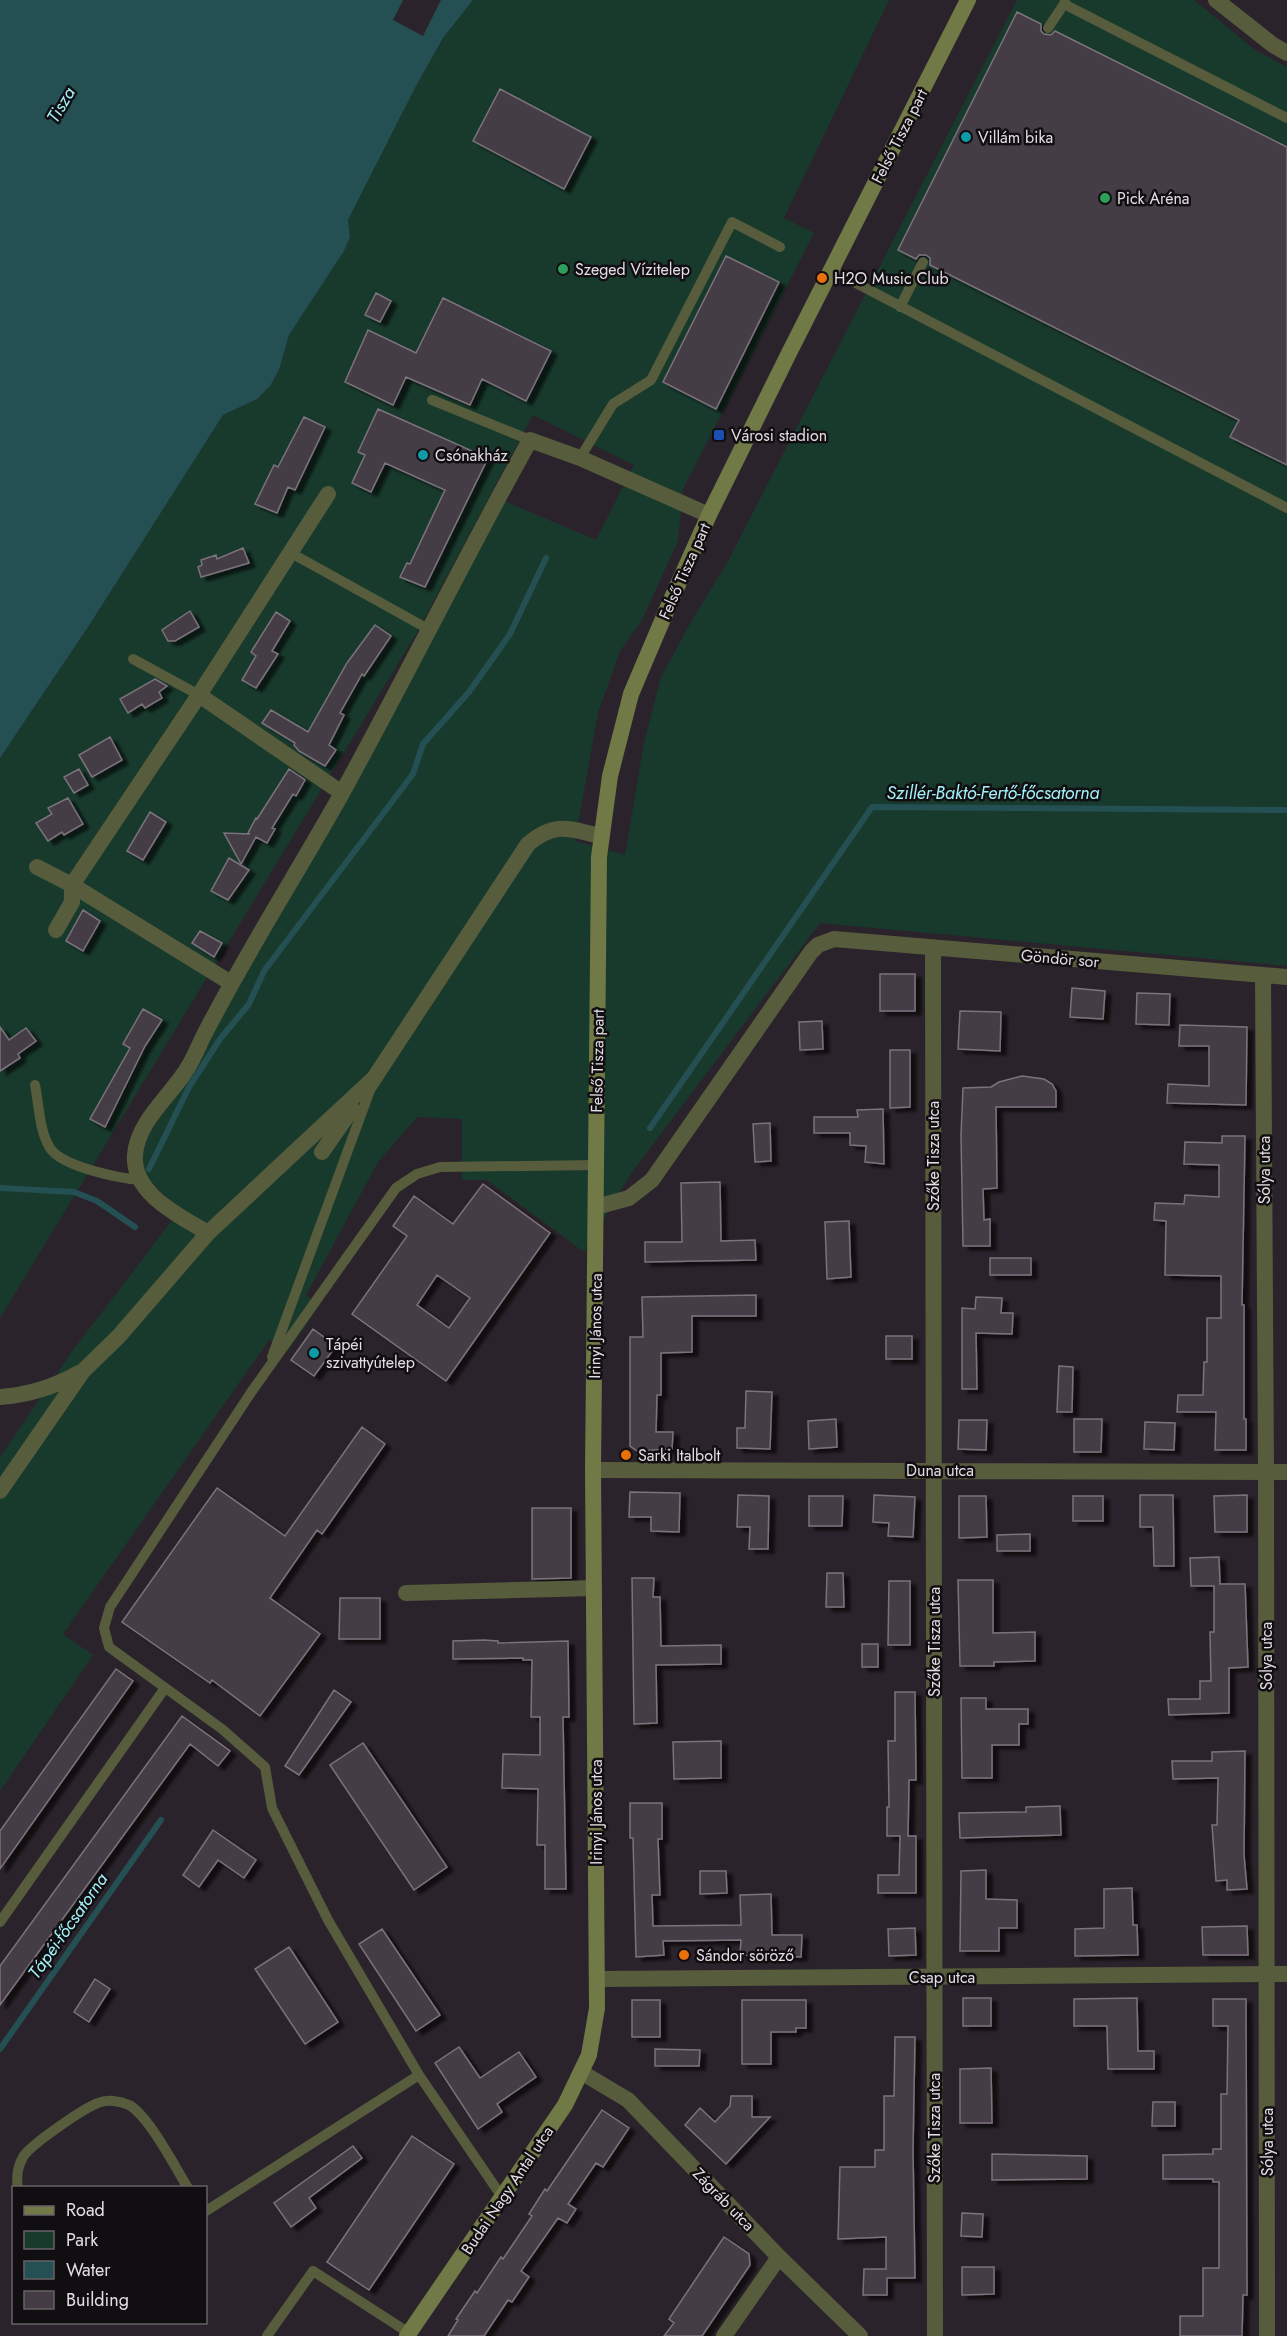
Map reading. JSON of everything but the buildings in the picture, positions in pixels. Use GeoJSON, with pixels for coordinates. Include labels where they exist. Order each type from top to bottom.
{"type":"FeatureCollection","features":[{"type":"Feature","properties":{"kind":"main road","name":"Felső Tisza part"},"geometry":{"type":"LineString","coordinates":[[596,1201],[601,836],[610,776],[631,694],[709,515],[968,0]]}},
{"type":"Feature","properties":{"kind":"main road","name":"Irinyi János utca"},"geometry":{"type":"LineString","coordinates":[[592,2036],[597,2008],[593,1470],[596,1201]]}},
{"type":"Feature","properties":{"kind":"main road","name":"Budai Nagy Antal utca"},"geometry":{"type":"LineString","coordinates":[[408,2334],[565,2105],[589,2055],[592,2036]]}},
{"type":"Feature","properties":{"kind":"street"},"geometry":{"type":"LineString","coordinates":[[1216,0],[1273,45],[1287,53]]}},
{"type":"Feature","properties":{"kind":"street"},"geometry":{"type":"LineString","coordinates":[[208,1233],[154,1196],[140,1180],[135,1167],[139,1135],[186,1071],[231,982],[289,887],[342,793],[530,440],[580,458],[709,515]]}},
{"type":"Feature","properties":{"kind":"street"},"geometry":{"type":"LineString","coordinates":[[56,930],[72,902],[72,885],[199,695],[328,494]]}},
{"type":"Feature","properties":{"kind":"street"},"geometry":{"type":"LineString","coordinates":[[199,695],[342,793]]}},
{"type":"Feature","properties":{"kind":"street"},"geometry":{"type":"LineString","coordinates":[[322,1152],[374,1078],[528,844],[542,832],[557,828],[601,836]]}},
{"type":"Feature","properties":{"kind":"street"},"geometry":{"type":"LineString","coordinates":[[37,867],[72,885],[231,982]]}},
{"type":"Feature","properties":{"kind":"street","name":"Göndör sor"},"geometry":{"type":"LineString","coordinates":[[596,1201],[629,1198],[652,1179],[811,952],[818,945],[834,939],[1287,977]]}},
{"type":"Feature","properties":{"kind":"street","name":"Szőke Tisza utca"},"geometry":{"type":"LineString","coordinates":[[933,947],[935,2336]]}},
{"type":"Feature","properties":{"kind":"street","name":"Sólya utca"},"geometry":{"type":"LineString","coordinates":[[1263,975],[1267,2336]]}},
{"type":"Feature","properties":{"kind":"street"},"geometry":{"type":"LineString","coordinates":[[0,1491],[83,1371],[119,1336],[208,1233],[374,1078]]}},
{"type":"Feature","properties":{"kind":"street"},"geometry":{"type":"LineString","coordinates":[[0,1397],[36,1392],[57,1385],[83,1371]]}},
{"type":"Feature","properties":{"kind":"street","name":"Duna utca"},"geometry":{"type":"LineString","coordinates":[[593,1470],[1287,1473]]}},
{"type":"Feature","properties":{"kind":"street"},"geometry":{"type":"LineString","coordinates":[[406,1593],[594,1588]]}},
{"type":"Feature","properties":{"kind":"street","name":"Csap utca"},"geometry":{"type":"LineString","coordinates":[[597,1979],[1287,1974]]}},
{"type":"Feature","properties":{"kind":"street","name":"Zágráb utca"},"geometry":{"type":"LineString","coordinates":[[580,2072],[628,2100],[779,2257],[860,2336]]}},
{"type":"Feature","properties":{"kind":"street"},"geometry":{"type":"LineString","coordinates":[[724,2336],[779,2257]]}},
{"type":"Feature","properties":{"kind":"lane"},"geometry":{"type":"LineString","coordinates":[[1048,28],[1065,2],[1287,117]]}},
{"type":"Feature","properties":{"kind":"lane"},"geometry":{"type":"LineString","coordinates":[[580,458],[613,404],[651,380],[732,222],[780,246]]}},
{"type":"Feature","properties":{"kind":"lane"},"geometry":{"type":"LineString","coordinates":[[900,307],[923,262]]}},
{"type":"Feature","properties":{"kind":"lane"},"geometry":{"type":"LineString","coordinates":[[831,270],[1287,508]]}},
{"type":"Feature","properties":{"kind":"lane"},"geometry":{"type":"LineString","coordinates":[[432,400],[530,440]]}},
{"type":"Feature","properties":{"kind":"lane"},"geometry":{"type":"LineString","coordinates":[[291,553],[430,630]]}},
{"type":"Feature","properties":{"kind":"lane"},"geometry":{"type":"LineString","coordinates":[[132,659],[199,695]]}},
{"type":"Feature","properties":{"kind":"lane"},"geometry":{"type":"LineString","coordinates":[[266,1371],[374,1078]]}},
{"type":"Feature","properties":{"kind":"lane"},"geometry":{"type":"LineString","coordinates":[[34,1085],[44,1134],[51,1150],[82,1166],[117,1178],[140,1180]]}},
{"type":"Feature","properties":{"kind":"lane"},"geometry":{"type":"LineString","coordinates":[[502,2197],[419,2075],[328,1920],[272,1808],[265,1767],[222,1729],[109,1647],[104,1628],[110,1607],[266,1371],[396,1188],[417,1174],[440,1167],[596,1165]]}},
{"type":"Feature","properties":{"kind":"lane"},"geometry":{"type":"LineString","coordinates":[[0,1922],[165,1688]]}},
{"type":"Feature","properties":{"kind":"lane"},"geometry":{"type":"LineString","coordinates":[[207,2210],[419,2075]]}},
{"type":"Feature","properties":{"kind":"lane"},"geometry":{"type":"LineString","coordinates":[[18,2186],[16,2177],[23,2156],[34,2143],[98,2103],[110,2100],[129,2105],[143,2116],[187,2186]]}},
{"type":"Feature","properties":{"kind":"lane"},"geometry":{"type":"LineString","coordinates":[[267,2336],[313,2271],[408,2334]]}},
{"type":"Feature","properties":{"kind":"green space"},"geometry":{"type":"Polygon","coordinates":[[[473,0],[889,0],[784,218],[814,233],[683,489],[678,541],[641,622],[620,651],[598,713],[575,841],[625,855],[644,743],[661,677],[727,563],[1017,0],[1194,0],[1255,50],[1287,67],[1287,966],[820,923],[630,1175],[584,1252],[487,1180],[462,1180],[462,1119],[417,1117],[378,1162],[306,1295],[319,1306],[287,1352],[269,1340],[63,1634],[93,1655],[0,1791],[0,1457],[73,1350],[180,1210],[147,1178],[139,1163],[144,1142],[191,1070],[504,501],[596,540],[634,465],[533,415],[416,634],[0,1318],[0,758],[90,624],[223,415],[257,399],[270,386],[279,370],[289,335],[344,251],[350,237],[348,220],[416,86],[443,38],[473,0]]]}},
{"type":"Feature","properties":{"kind":"water","name":"Tisza"},"geometry":{"type":"Polygon","coordinates":[[[0,0],[473,0],[443,38],[416,86],[348,220],[350,237],[344,251],[289,335],[279,370],[270,386],[257,399],[223,415],[90,624],[0,758],[0,0]]]}},
{"type":"Feature","properties":{"kind":"pier"},"geometry":{"type":"Polygon","coordinates":[[[403,0],[441,0],[423,36],[393,20],[403,0]]]}},
{"type":"Feature","properties":{"kind":"waterway"},"geometry":{"type":"LineString","coordinates":[[149,1169],[189,1087],[220,1039],[249,1004],[264,971],[413,774],[423,744],[469,692],[510,634],[546,558]]}},
{"type":"Feature","properties":{"kind":"waterway","name":"Szillér-Baktó-Fertő-főcsatorna"},"geometry":{"type":"LineString","coordinates":[[650,1128],[872,807],[1287,810]]}},
{"type":"Feature","properties":{"kind":"waterway"},"geometry":{"type":"LineString","coordinates":[[0,1188],[74,1192],[97,1201],[135,1227]]}},
{"type":"Feature","properties":{"kind":"waterway","name":"Tápéi-főcsatorna"},"geometry":{"type":"LineString","coordinates":[[0,2049],[161,1820]]}},
{"type":"Feature","properties":{"kind":"place","name":"Villám bika"},"geometry":{"type":"Point","coordinates":[966,137]}},
{"type":"Feature","properties":{"kind":"place","name":"Pick Aréna"},"geometry":{"type":"Point","coordinates":[1105,198]}},
{"type":"Feature","properties":{"kind":"place","name":"Szeged Vízitelep"},"geometry":{"type":"Point","coordinates":[563,269]}},
{"type":"Feature","properties":{"kind":"place","name":"H2O Music Club"},"geometry":{"type":"Point","coordinates":[822,278]}},
{"type":"Feature","properties":{"kind":"place","name":"Városi stadion"},"geometry":{"type":"Point","coordinates":[719,435]}},
{"type":"Feature","properties":{"kind":"place","name":"Csónakház"},"geometry":{"type":"Point","coordinates":[423,455]}},
{"type":"Feature","properties":{"kind":"place","name":"Tápéi szivattyútelep"},"geometry":{"type":"Point","coordinates":[314,1353]}},
{"type":"Feature","properties":{"kind":"place","name":"Sarki Italbolt"},"geometry":{"type":"Point","coordinates":[626,1455]}},
{"type":"Feature","properties":{"kind":"place","name":"Sándor söröző"},"geometry":{"type":"Point","coordinates":[684,1955]}}]}
